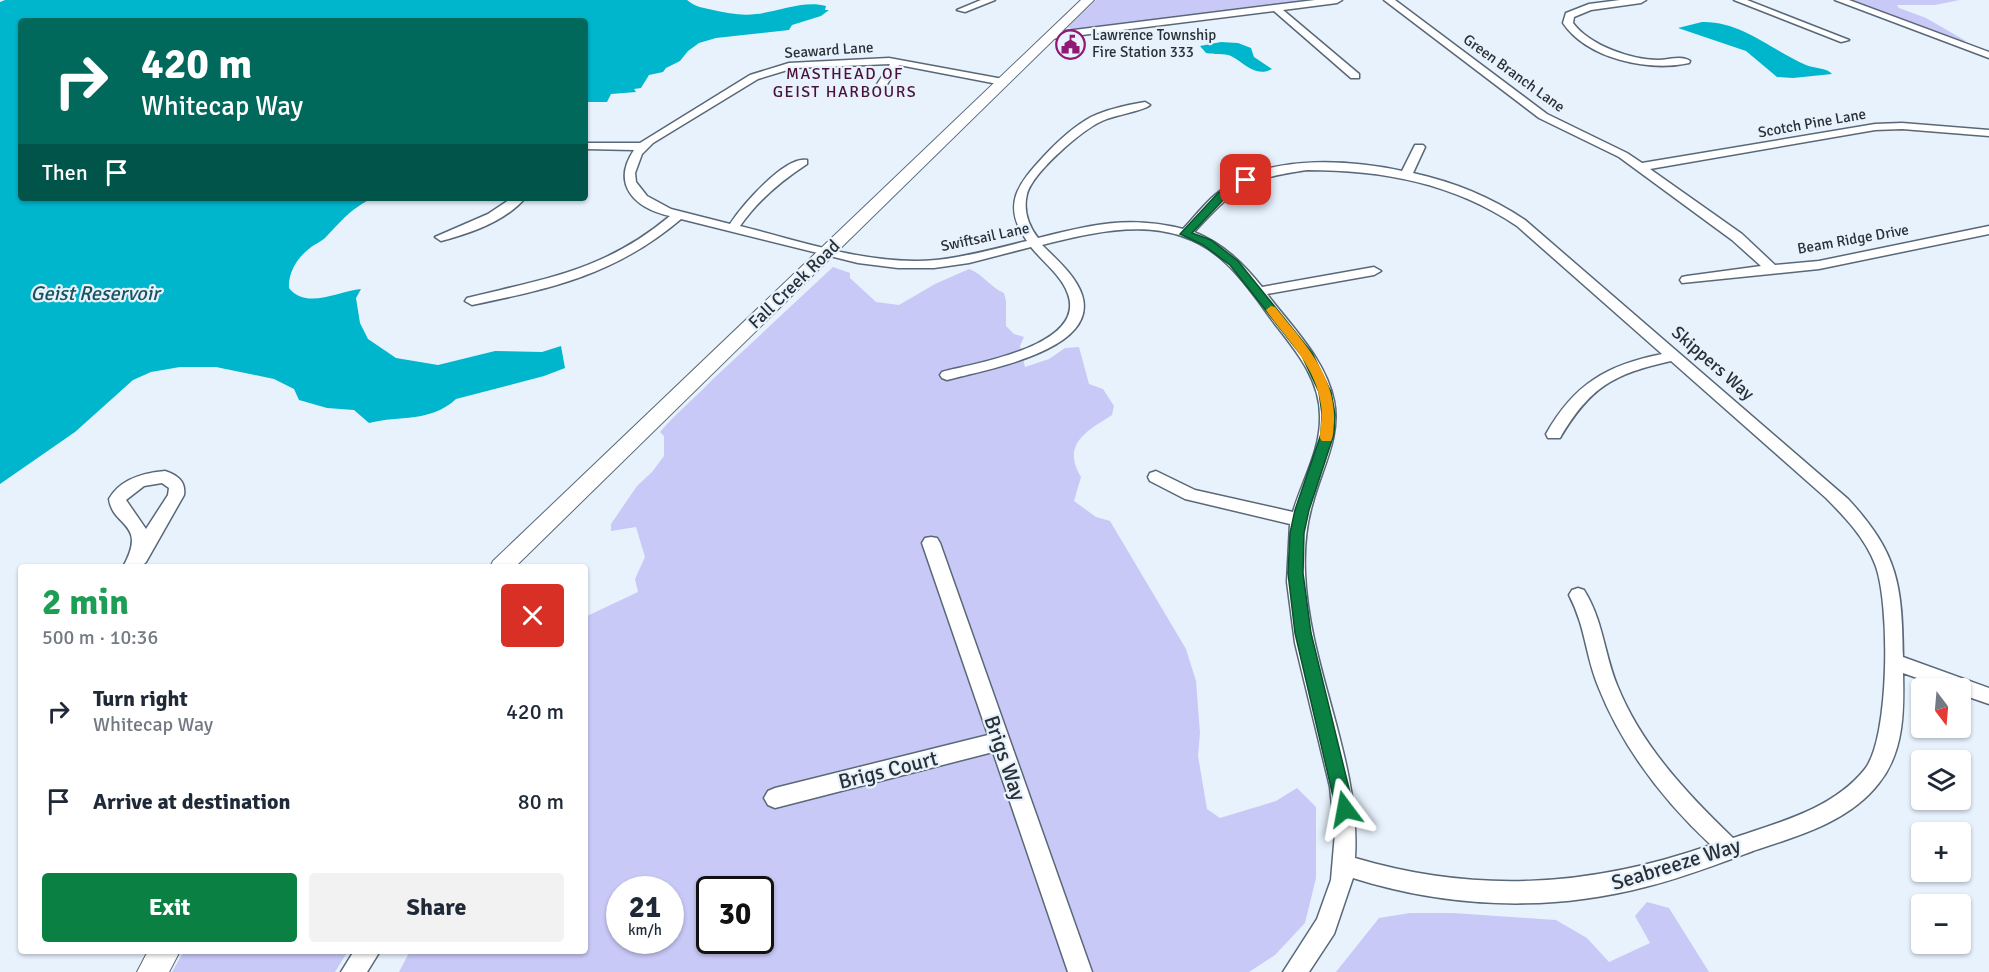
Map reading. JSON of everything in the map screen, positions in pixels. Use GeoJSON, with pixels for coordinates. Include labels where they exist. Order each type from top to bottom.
{"type":"FeatureCollection","features":[{"type":"Feature","properties":{"kind":"main road","name":"Fall Creek Road"},"geometry":{"type":"LineString","coordinates":[[504,564],[1088,0]]}},
{"type":"Feature","properties":{"kind":"main road"},"geometry":{"type":"LineString","coordinates":[[152,972],[163,954]]}},
{"type":"Feature","properties":{"kind":"street"},"geometry":{"type":"LineString","coordinates":[[962,10],[990,0]]}},
{"type":"Feature","properties":{"kind":"street"},"geometry":{"type":"LineString","coordinates":[[1050,36],[1337,0]]}},
{"type":"Feature","properties":{"kind":"street","name":"Green Branch Lane"},"geometry":{"type":"LineString","coordinates":[[1389,0],[1543,116],[1612,148],[1641,168],[1737,237],[1771,268]]}},
{"type":"Feature","properties":{"kind":"street"},"geometry":{"type":"LineString","coordinates":[[1639,0],[1579,10],[1569,15],[1568,23],[1578,34],[1621,59],[1653,64],[1684,61]]}},
{"type":"Feature","properties":{"kind":"street"},"geometry":{"type":"LineString","coordinates":[[1739,0],[1844,40]]}},
{"type":"Feature","properties":{"kind":"street"},"geometry":{"type":"LineString","coordinates":[[1840,0],[1989,55]]}},
{"type":"Feature","properties":{"kind":"street"},"geometry":{"type":"LineString","coordinates":[[1276,8],[1355,76]]}},
{"type":"Feature","properties":{"kind":"street"},"geometry":{"type":"LineString","coordinates":[[878,92],[896,62]]}},
{"type":"Feature","properties":{"kind":"street","name":"Seaward Lane"},"geometry":{"type":"LineString","coordinates":[[642,147],[749,80],[767,71],[805,63],[896,62],[1003,82]]}},
{"type":"Feature","properties":{"kind":"street"},"geometry":{"type":"LineString","coordinates":[[947,375],[1036,349],[1054,341],[1072,325],[1078,309],[1075,290],[1023,227],[1019,209],[1022,192],[1031,178],[1064,141],[1081,127],[1123,108],[1145,105]]}},
{"type":"Feature","properties":{"kind":"street","name":"Scotch Pine Lane"},"geometry":{"type":"LineString","coordinates":[[1641,168],[1875,127],[1902,126],[1989,133]]}},
{"type":"Feature","properties":{"kind":"street"},"geometry":{"type":"LineString","coordinates":[[588,146],[642,147]]}},
{"type":"Feature","properties":{"kind":"street","name":"Swiftsail Lane"},"geometry":{"type":"LineString","coordinates":[[642,147],[629,167],[631,185],[645,202],[679,215],[868,261],[924,265],[969,259],[1096,227],[1121,224],[1156,227],[1185,234],[1207,243],[1225,255],[1258,292],[1312,362],[1321,380],[1328,407],[1326,442],[1312,476],[1300,520],[1296,563],[1299,615],[1345,809],[1347,842],[1336,905],[1309,955],[1295,972]]}},
{"type":"Feature","properties":{"kind":"street"},"geometry":{"type":"LineString","coordinates":[[1406,176],[1419,147]]}},
{"type":"Feature","properties":{"kind":"street"},"geometry":{"type":"LineString","coordinates":[[733,228],[749,205],[763,191],[803,162]]}},
{"type":"Feature","properties":{"kind":"street","name":"Skippers Way"},"geometry":{"type":"LineString","coordinates":[[1185,234],[1227,192],[1246,180],[1271,171],[1299,166],[1330,165],[1406,176],[1461,190],[1507,213],[1822,484],[1859,523],[1881,559],[1890,584],[1893,604],[1893,662]]}},
{"type":"Feature","properties":{"kind":"street"},"geometry":{"type":"LineString","coordinates":[[441,237],[479,224],[509,208],[516,201]]}},
{"type":"Feature","properties":{"kind":"street"},"geometry":{"type":"LineString","coordinates":[[472,301],[545,286],[596,270],[642,246],[679,215]]}},
{"type":"Feature","properties":{"kind":"street","name":"Beam Ridge Drive"},"geometry":{"type":"LineString","coordinates":[[1687,280],[1771,268],[1819,265],[1989,230]]}},
{"type":"Feature","properties":{"kind":"street"},"geometry":{"type":"LineString","coordinates":[[1258,292],[1374,272]]}},
{"type":"Feature","properties":{"kind":"street"},"geometry":{"type":"LineString","coordinates":[[1554,434],[1570,405],[1593,385],[1626,368],[1674,356]]}},
{"type":"Feature","properties":{"kind":"street"},"geometry":{"type":"LineString","coordinates":[[152,477],[165,477],[177,486],[176,495],[136,562],[140,530],[135,520],[118,506],[117,499],[125,490],[138,482],[152,477]]}},
{"type":"Feature","properties":{"kind":"street"},"geometry":{"type":"LineString","coordinates":[[1156,477],[1191,495],[1300,520]]}},
{"type":"Feature","properties":{"kind":"street","name":"Brigs Way"},"geometry":{"type":"LineString","coordinates":[[931,543],[1080,972]]}},
{"type":"Feature","properties":{"kind":"street"},"geometry":{"type":"LineString","coordinates":[[1578,595],[1593,623],[1596,647],[1606,684],[1629,730],[1673,792],[1730,849]]}},
{"type":"Feature","properties":{"kind":"street"},"geometry":{"type":"LineString","coordinates":[[1893,662],[1989,696]]}},
{"type":"Feature","properties":{"kind":"street","name":"Seabreeze Way"},"geometry":{"type":"LineString","coordinates":[[1344,865],[1428,886],[1474,891],[1546,893],[1589,889],[1645,877],[1815,819],[1844,803],[1867,783],[1882,759],[1890,739],[1893,717],[1893,662]]}},
{"type":"Feature","properties":{"kind":"street","name":"Brigs Court"},"geometry":{"type":"LineString","coordinates":[[775,798],[1000,741]]}},
{"type":"Feature","properties":{"kind":"street"},"geometry":{"type":"LineString","coordinates":[[353,972],[366,954]]}},
{"type":"Feature","properties":{"kind":"shaded area"},"geometry":{"type":"Polygon","coordinates":[[[1096,0],[1324,0],[1074,31],[1068,27],[1096,0]]]}},
{"type":"Feature","properties":{"kind":"shaded area"},"geometry":{"type":"Polygon","coordinates":[[[1846,0],[1960,0],[1935,5],[1897,5],[1899,8],[1926,18],[1966,41],[1955,41],[1846,0]]]}},
{"type":"Feature","properties":{"kind":"shaded area"},"geometry":{"type":"Polygon","coordinates":[[[833,267],[850,273],[850,278],[876,302],[899,305],[935,284],[969,269],[1004,293],[1006,326],[1014,334],[1024,337],[1020,346],[1025,367],[1049,359],[1065,348],[1079,347],[1089,384],[1103,389],[1114,406],[1112,415],[1086,433],[1075,447],[1076,466],[1081,477],[1074,501],[1096,517],[1110,521],[1186,649],[1196,681],[1200,733],[1198,756],[1207,809],[1220,818],[1276,801],[1297,788],[1316,807],[1316,878],[1305,923],[1275,955],[1249,972],[399,972],[408,954],[588,954],[588,616],[638,592],[635,579],[645,557],[636,527],[611,531],[611,524],[637,486],[664,456],[664,436],[660,432],[833,267]]]}},
{"type":"Feature","properties":{"kind":"shaded area"},"geometry":{"type":"Polygon","coordinates":[[[1647,902],[1669,908],[1709,972],[1336,972],[1379,918],[1410,913],[1453,913],[1556,920],[1587,938],[1609,962],[1650,943],[1635,916],[1647,902]]]}},
{"type":"Feature","properties":{"kind":"shaded area"},"geometry":{"type":"Polygon","coordinates":[[[182,954],[346,954],[335,972],[172,972],[182,954]]]}},
{"type":"Feature","properties":{"kind":"water","name":"Geist Reservoir"},"geometry":{"type":"Polygon","coordinates":[[[5,0],[687,0],[703,8],[751,15],[808,4],[826,6],[825,10],[829,10],[821,16],[792,25],[789,30],[716,38],[699,43],[680,61],[663,72],[649,75],[641,88],[634,89],[636,92],[611,94],[607,102],[588,102],[588,18],[18,18],[18,201],[366,201],[298,260],[289,282],[289,288],[296,294],[313,299],[361,289],[356,298],[360,323],[368,339],[396,358],[438,365],[495,351],[542,352],[561,346],[565,368],[544,376],[456,399],[436,412],[369,423],[354,410],[327,408],[299,400],[294,389],[274,379],[216,367],[180,367],[151,372],[133,380],[75,432],[0,484],[0,2],[5,0]]]}},
{"type":"Feature","properties":{"kind":"water"},"geometry":{"type":"Polygon","coordinates":[[[1702,22],[1717,23],[1743,31],[1793,59],[1827,70],[1832,74],[1793,78],[1777,77],[1746,51],[1678,28],[1702,22]]]}},
{"type":"Feature","properties":{"kind":"water"},"geometry":{"type":"Polygon","coordinates":[[[1221,42],[1238,43],[1251,48],[1254,57],[1272,69],[1255,71],[1231,56],[1206,53],[1200,46],[1221,42]]]}},
{"type":"Feature","properties":{"kind":"slow traffic"},"geometry":{"type":"LineString","coordinates":[[1271,310],[1307,355],[1321,380],[1328,407],[1326,438]]}},
{"type":"Feature","properties":{"kind":"place","name":"Lawrence Township Fire Station 333"},"geometry":{"type":"Point","coordinates":[1071,44]}},
{"type":"Feature","properties":{"kind":"district","name":"MASTHEAD OF GEIST HARBOURS"},"geometry":{"type":"Point","coordinates":[845,83]}},
{"type":"Feature","properties":{"kind":"route"},"geometry":{"type":"LineString","coordinates":[[1246,180],[1222,195],[1185,234],[1207,243],[1234,263],[1307,355],[1316,369],[1325,392],[1328,407],[1327,434],[1304,501],[1297,533],[1297,594],[1303,633],[1345,809]]}}]}
